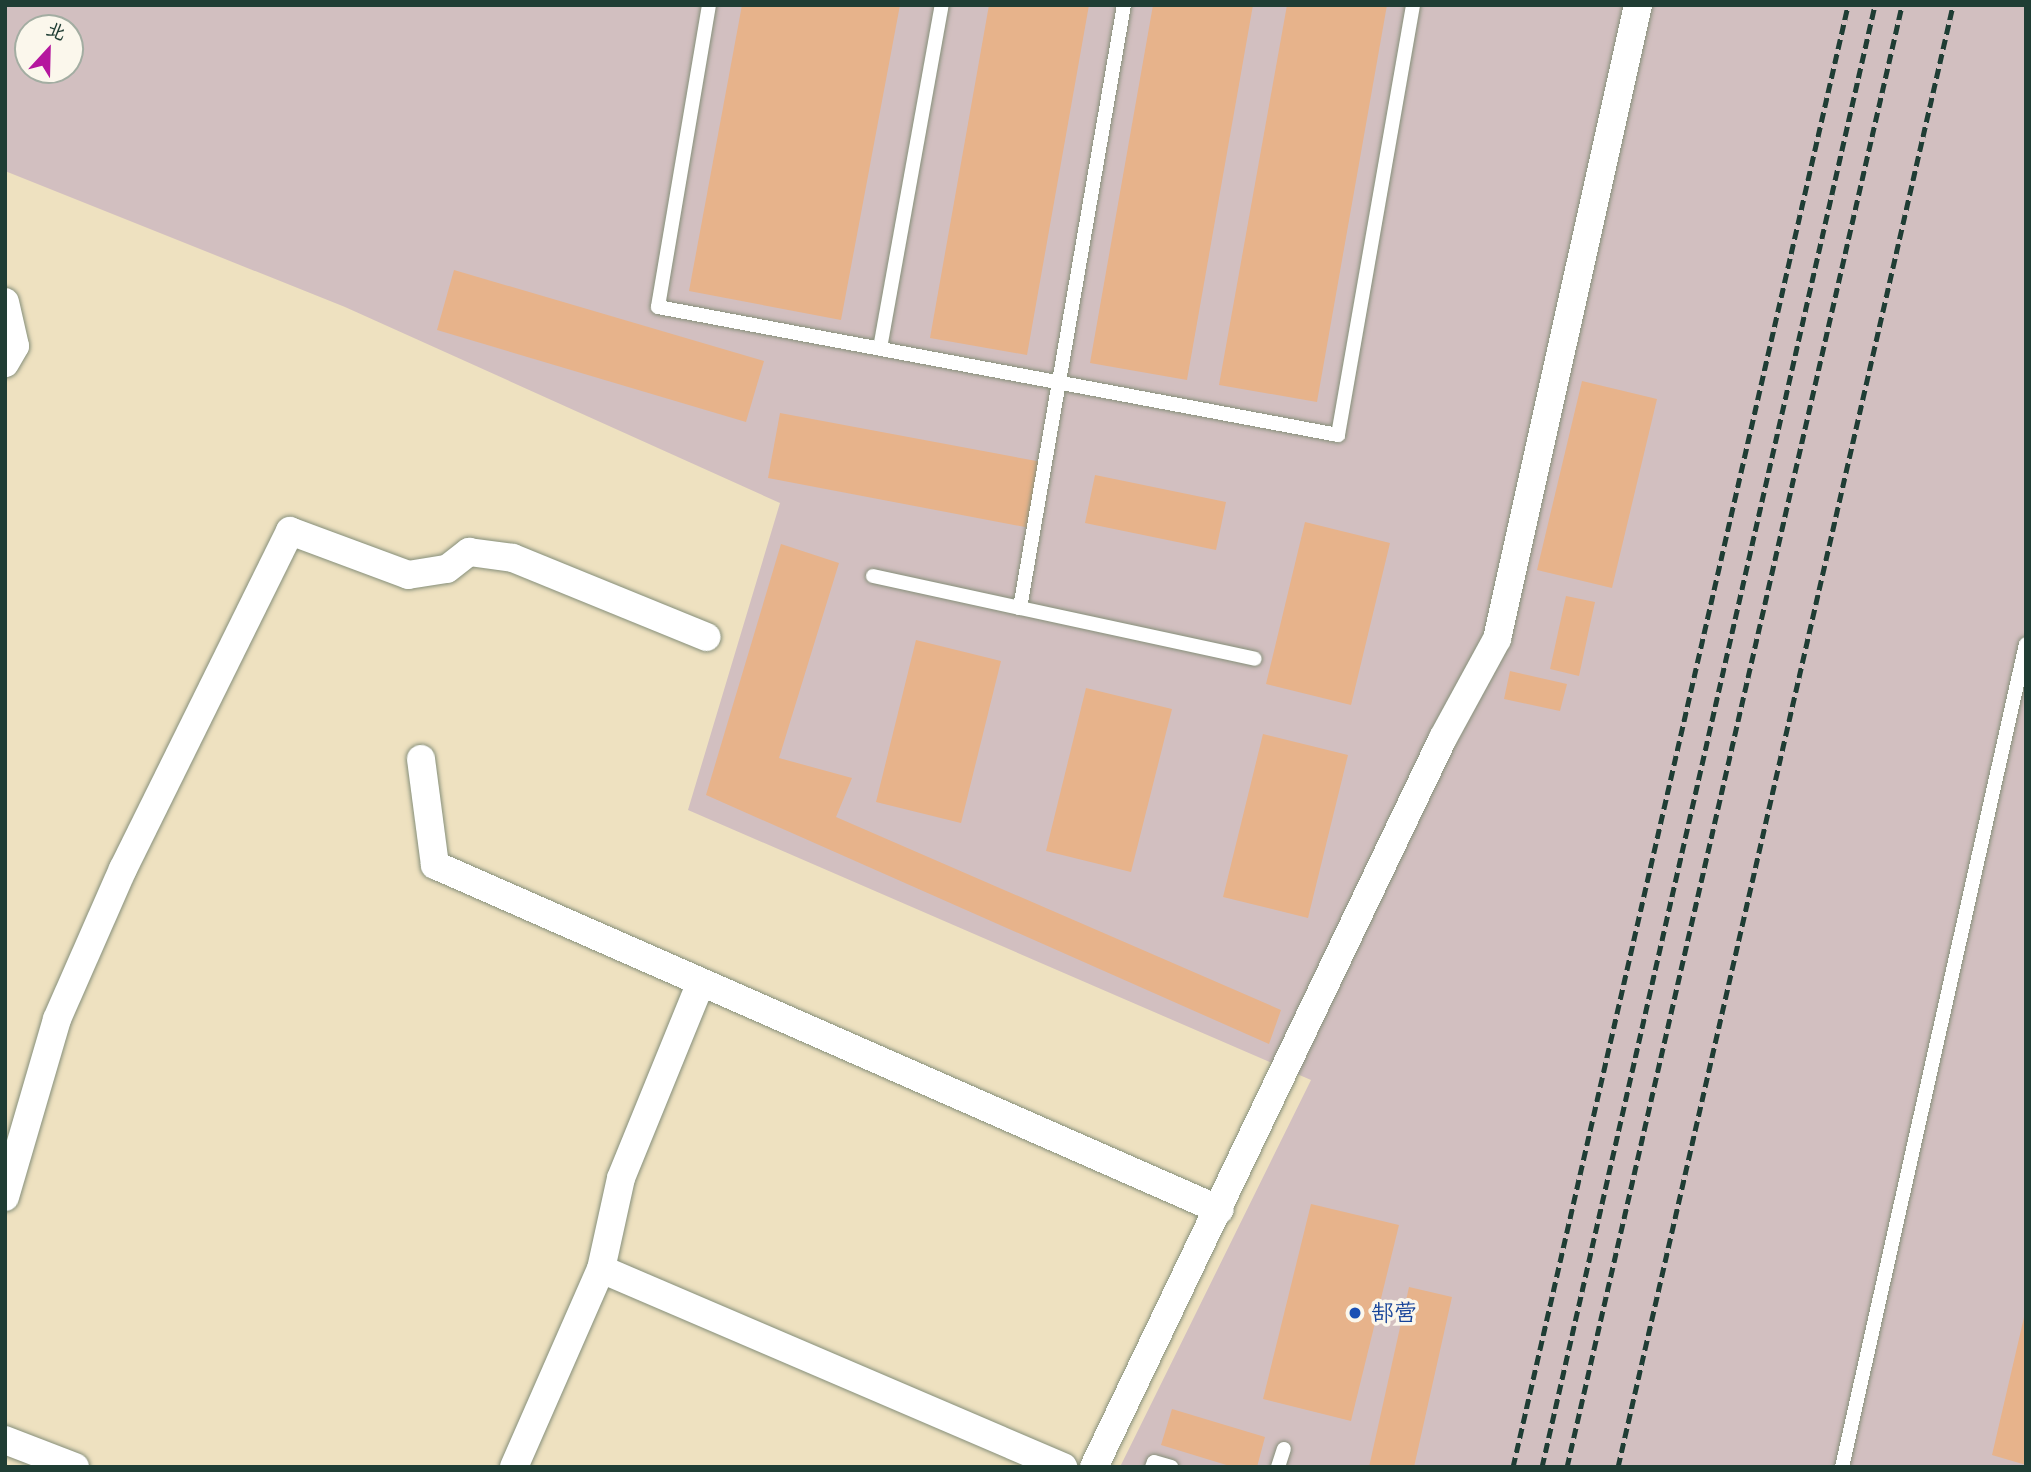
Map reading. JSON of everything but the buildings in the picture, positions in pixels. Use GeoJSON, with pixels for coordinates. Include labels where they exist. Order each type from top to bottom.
{"type":"FeatureCollection","features":[{"type":"Feature","properties":{"kind":"street"},"geometry":{"type":"LineString","coordinates":[[1094,1467],[1220,1210],[1443,737],[1497,639],[1639,5]]}},
{"type":"Feature","properties":{"kind":"street"},"geometry":{"type":"LineString","coordinates":[[5,302],[15,346],[5,363]]}},
{"type":"Feature","properties":{"kind":"street"},"geometry":{"type":"LineString","coordinates":[[5,1197],[57,1019],[123,869],[290,531],[408,575],[447,569],[469,552],[513,558],[707,637]]}},
{"type":"Feature","properties":{"kind":"street"},"geometry":{"type":"LineString","coordinates":[[421,759],[435,865],[700,984],[1220,1210]]}},
{"type":"Feature","properties":{"kind":"street"},"geometry":{"type":"LineString","coordinates":[[513,1467],[601,1269],[621,1178],[700,984]]}},
{"type":"Feature","properties":{"kind":"street"},"geometry":{"type":"LineString","coordinates":[[601,1269],[1063,1467]]}},
{"type":"Feature","properties":{"kind":"street"},"geometry":{"type":"LineString","coordinates":[[5,1440],[75,1467]]}},
{"type":"Feature","properties":{"kind":"lane"},"geometry":{"type":"LineString","coordinates":[[709,5],[658,307],[1338,435],[1413,5]]}},
{"type":"Feature","properties":{"kind":"lane"},"geometry":{"type":"LineString","coordinates":[[880,348],[942,5]]}},
{"type":"Feature","properties":{"kind":"lane"},"geometry":{"type":"LineString","coordinates":[[1020,608],[1124,5]]}},
{"type":"Feature","properties":{"kind":"lane"},"geometry":{"type":"LineString","coordinates":[[873,576],[1255,659]]}},
{"type":"Feature","properties":{"kind":"lane"},"geometry":{"type":"LineString","coordinates":[[1842,1467],[2026,644]]}},
{"type":"Feature","properties":{"kind":"lane"},"geometry":{"type":"LineString","coordinates":[[1278,1467],[1284,1449]]}},
{"type":"Feature","properties":{"kind":"lane"},"geometry":{"type":"LineString","coordinates":[[1152,1467],[1154,1462],[1171,1467]]}},
{"type":"Feature","properties":{"kind":"shaded area"},"geometry":{"type":"Polygon","coordinates":[[[5,5],[2026,5],[2026,1467],[1120,1467],[1311,1080],[688,810],[780,503],[345,307],[5,171],[5,5]]]}},
{"type":"Feature","properties":{"kind":"railway"},"geometry":{"type":"LineString","coordinates":[[1513,1467],[1848,5]]}},
{"type":"Feature","properties":{"kind":"railway"},"geometry":{"type":"LineString","coordinates":[[1542,1467],[1875,5]]}},
{"type":"Feature","properties":{"kind":"railway"},"geometry":{"type":"LineString","coordinates":[[1567,1467],[1902,5]]}},
{"type":"Feature","properties":{"kind":"railway"},"geometry":{"type":"LineString","coordinates":[[1618,1467],[1953,5]]}},
{"type":"Feature","properties":{"kind":"place","name":"郜营"},"geometry":{"type":"Point","coordinates":[1355,1313]}}]}
